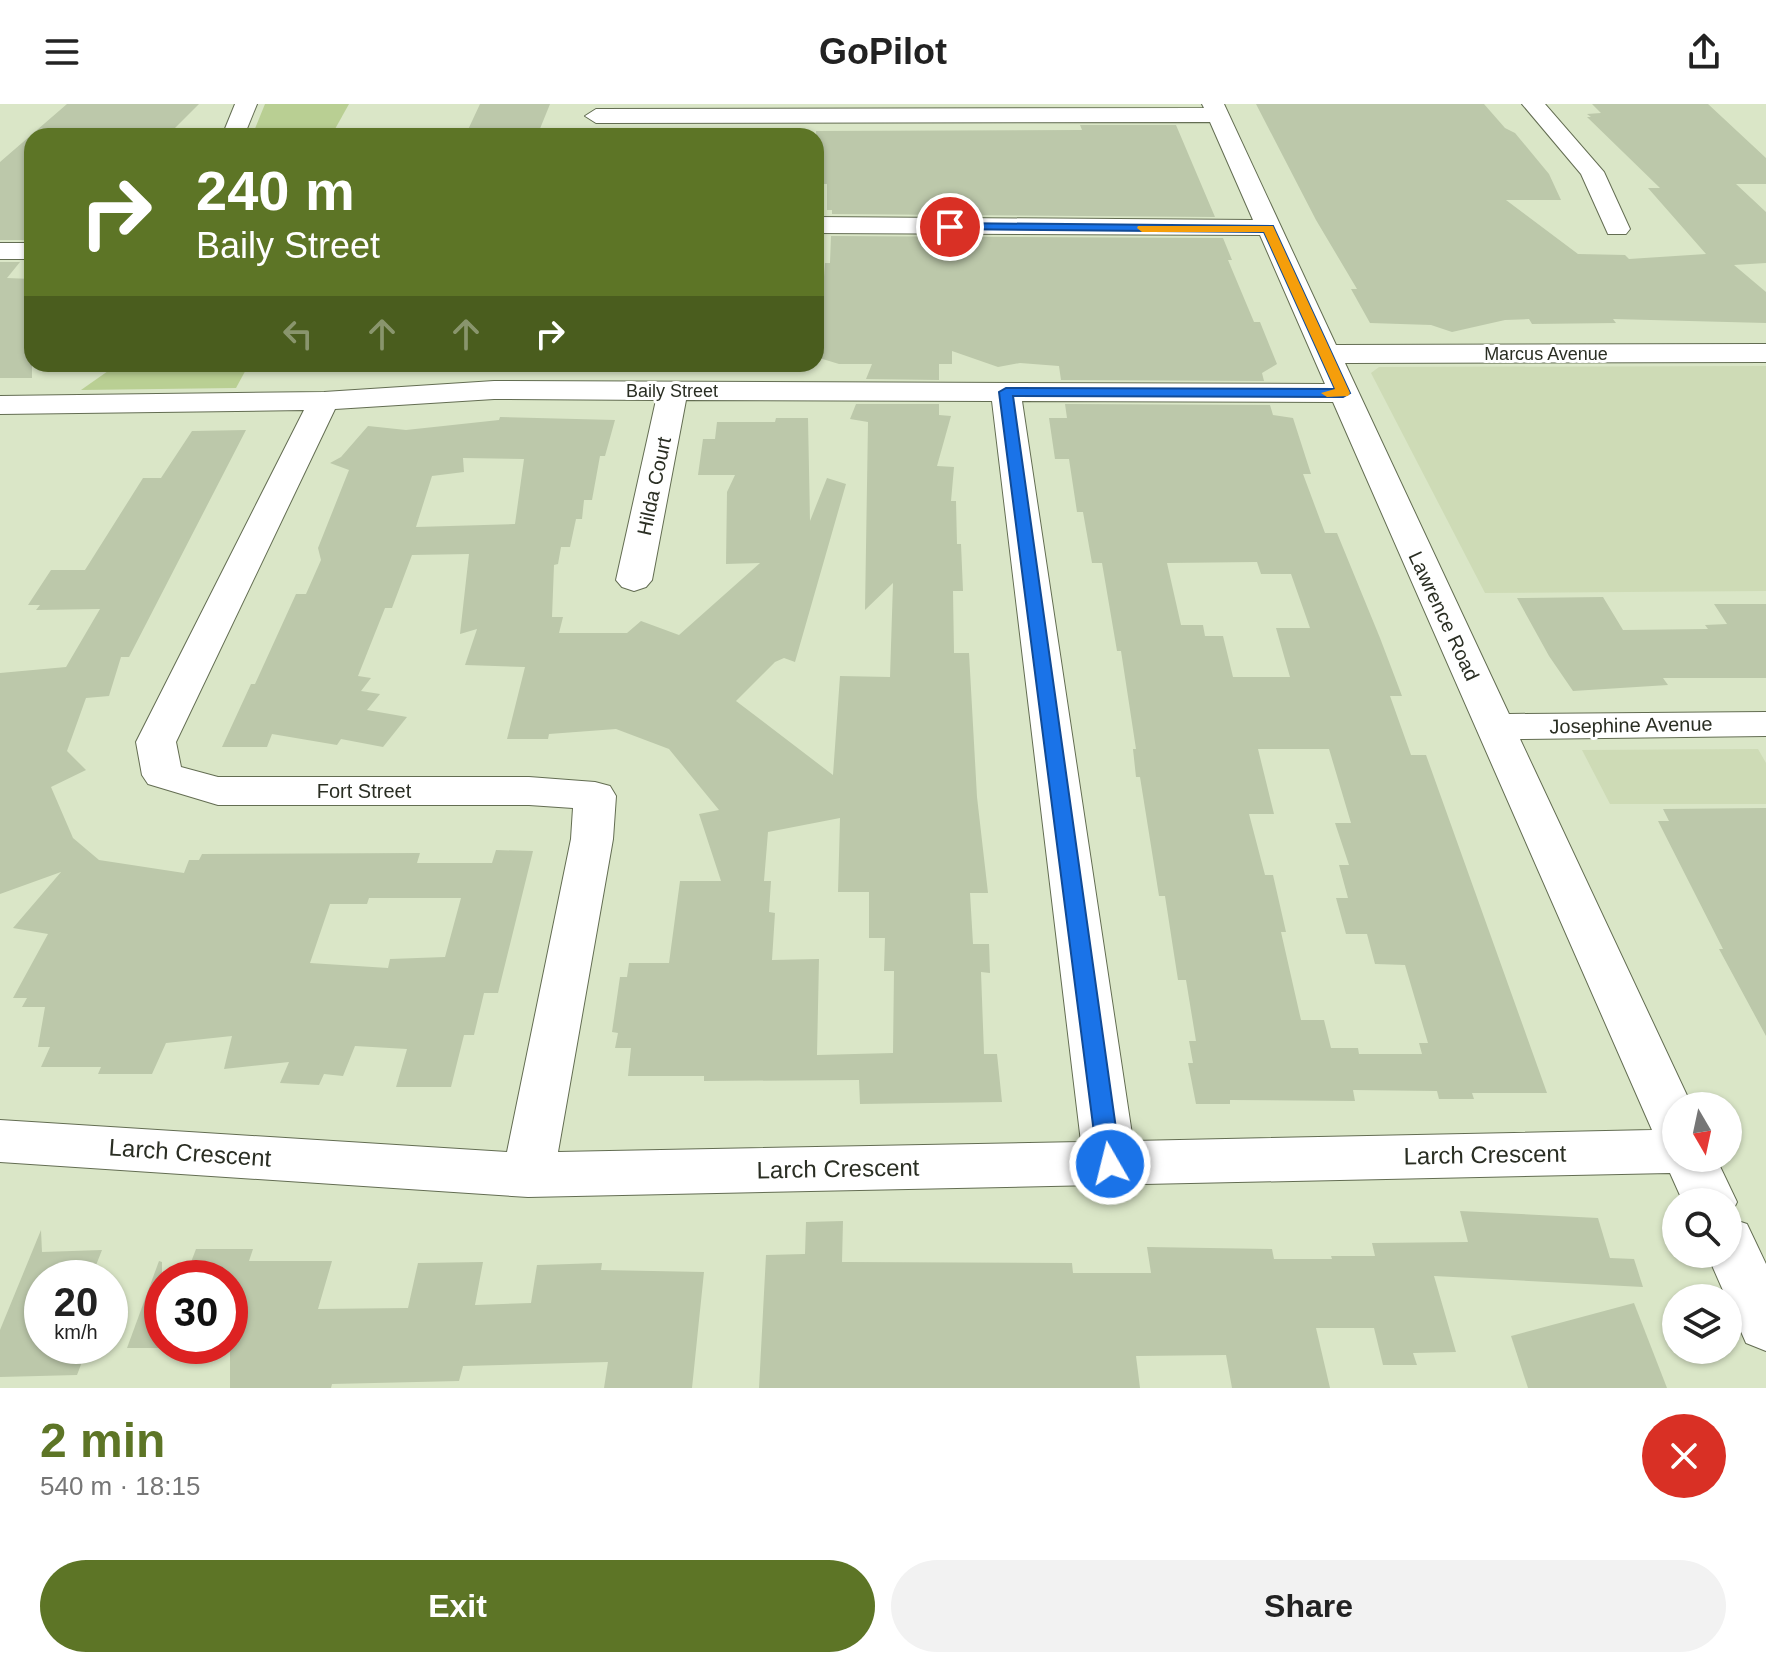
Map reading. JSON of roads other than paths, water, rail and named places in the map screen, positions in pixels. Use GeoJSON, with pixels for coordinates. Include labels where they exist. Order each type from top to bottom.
{"type":"FeatureCollection","features":[{"type":"Feature","properties":{"kind":"street"},"geometry":{"type":"LineString","coordinates":[[236,128],[246,104]]}},
{"type":"Feature","properties":{"kind":"street"},"geometry":{"type":"LineString","coordinates":[[1533,104],[1592,172],[1617,229]]}},
{"type":"Feature","properties":{"kind":"street"},"geometry":{"type":"LineString","coordinates":[[595,119],[1215,109]]}},
{"type":"Feature","properties":{"kind":"street","name":"Lawrence Road"},"geometry":{"type":"LineString","coordinates":[[1215,109],[1662,1096]]}},
{"type":"Feature","properties":{"kind":"street"},"geometry":{"type":"LineString","coordinates":[[824,225],[1269,228]]}},
{"type":"Feature","properties":{"kind":"street"},"geometry":{"type":"LineString","coordinates":[[0,251],[24,251]]}},
{"type":"Feature","properties":{"kind":"street","name":"Marcus Avenue"},"geometry":{"type":"LineString","coordinates":[[1326,354],[1766,353]]}},
{"type":"Feature","properties":{"kind":"street","name":"Baily Street"},"geometry":{"type":"LineString","coordinates":[[0,405],[324,401],[494,390],[1343,393]]}},
{"type":"Feature","properties":{"kind":"street","name":"Hilda Court"},"geometry":{"type":"LineString","coordinates":[[634,580],[673,391]]}},
{"type":"Feature","properties":{"kind":"street"},"geometry":{"type":"LineString","coordinates":[[1006,392],[1110,1164]]}},
{"type":"Feature","properties":{"kind":"street","name":"Fort Street"},"geometry":{"type":"LineString","coordinates":[[324,401],[156,742],[162,775],[218,791],[529,791],[595,796],[592,839],[528,1175]]}},
{"type":"Feature","properties":{"kind":"street","name":"Josephine Avenue"},"geometry":{"type":"LineString","coordinates":[[1495,727],[1766,724]]}},
{"type":"Feature","properties":{"kind":"street","name":"Larch Crescent"},"geometry":{"type":"LineString","coordinates":[[0,1141],[528,1175],[1662,1151]]}},
{"type":"Feature","properties":{"kind":"street"},"geometry":{"type":"LineString","coordinates":[[1740,1268],[1766,1325]]}}]}
